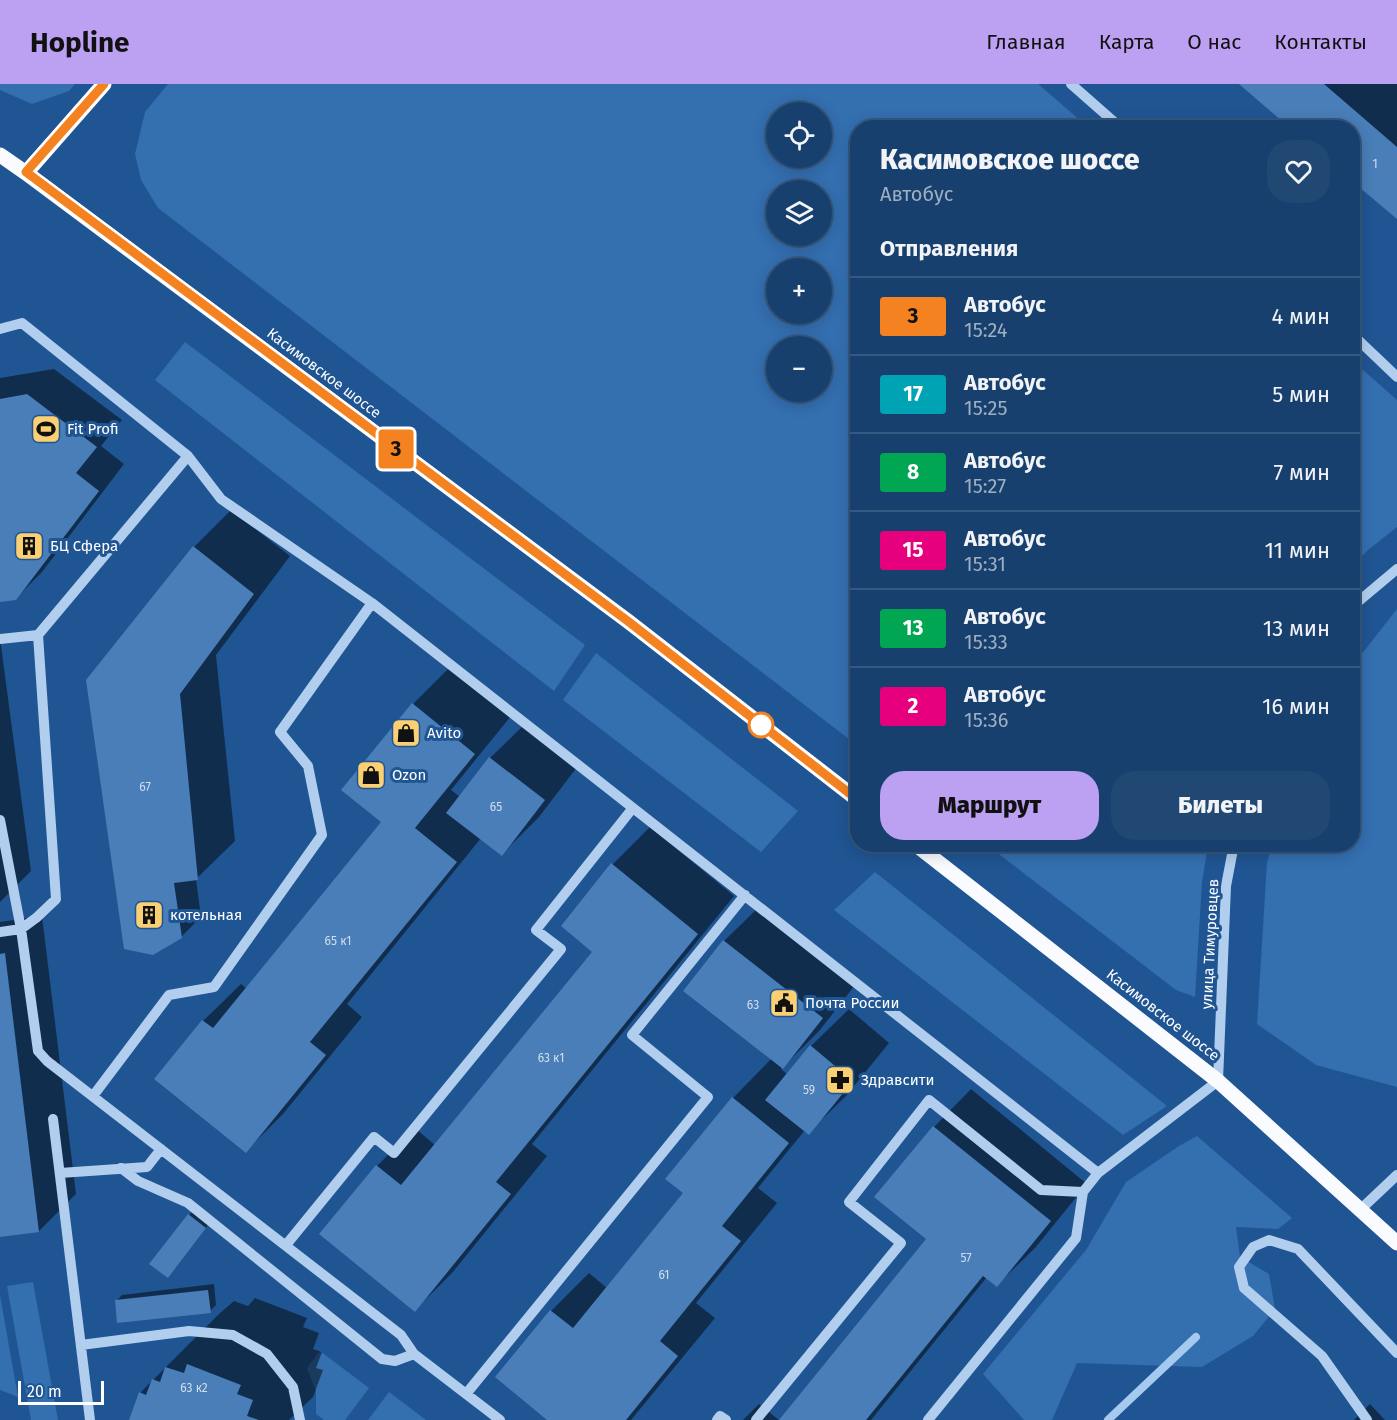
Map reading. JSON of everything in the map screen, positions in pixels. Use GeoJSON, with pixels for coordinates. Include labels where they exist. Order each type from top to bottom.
{"type":"FeatureCollection","features":[{"type":"Feature","properties":{"kind":"main road"},"geometry":{"type":"LineString","coordinates":[[26,172],[104,84]]}},
{"type":"Feature","properties":{"kind":"main road","name":"Касимовское шоссе"},"geometry":{"type":"LineString","coordinates":[[0,155],[26,172],[629,622],[850,794]]}},
{"type":"Feature","properties":{"kind":"main road","name":"Касимовское шоссе"},"geometry":{"type":"LineString","coordinates":[[925,852],[1218,1081],[1397,1244]]}},
{"type":"Feature","properties":{"kind":"street"},"geometry":{"type":"LineString","coordinates":[[1071,84],[1111,120]]}},
{"type":"Feature","properties":{"kind":"street"},"geometry":{"type":"LineString","coordinates":[[0,329],[22,323],[188,456],[221,499],[372,603],[1098,1173]]}},
{"type":"Feature","properties":{"kind":"street"},"geometry":{"type":"LineString","coordinates":[[1360,342],[1397,377]]}},
{"type":"Feature","properties":{"kind":"street"},"geometry":{"type":"LineString","coordinates":[[0,933],[21,929],[56,899],[38,635],[188,456]]}},
{"type":"Feature","properties":{"kind":"street"},"geometry":{"type":"LineString","coordinates":[[1360,600],[1397,569]]}},
{"type":"Feature","properties":{"kind":"street"},"geometry":{"type":"LineString","coordinates":[[93,1096],[169,995],[214,987],[321,835],[308,766],[280,732],[372,603]]}},
{"type":"Feature","properties":{"kind":"street"},"geometry":{"type":"LineString","coordinates":[[0,639],[38,635]]}},
{"type":"Feature","properties":{"kind":"street"},"geometry":{"type":"LineString","coordinates":[[286,1245],[374,1137],[393,1153],[561,949],[536,930],[632,809]]}},
{"type":"Feature","properties":{"kind":"street"},"geometry":{"type":"LineString","coordinates":[[0,820],[21,929],[38,1051],[47,1061],[401,1335],[414,1354],[500,1420]]}},
{"type":"Feature","properties":{"kind":"street","name":"улица Тимуровцев"},"geometry":{"type":"LineString","coordinates":[[1218,1081],[1226,886],[1232,852]]}},
{"type":"Feature","properties":{"kind":"street"},"geometry":{"type":"LineString","coordinates":[[466,1394],[708,1097],[632,1035],[745,895]]}},
{"type":"Feature","properties":{"kind":"street","name":"Касимовское шоссе"},"geometry":{"type":"LineString","coordinates":[[1083,1192],[1098,1173],[1218,1081]]}},
{"type":"Feature","properties":{"kind":"street"},"geometry":{"type":"LineString","coordinates":[[756,1420],[901,1243],[849,1202],[929,1100],[1041,1190],[1083,1192],[1076,1238],[928,1420]]}},
{"type":"Feature","properties":{"kind":"street"},"geometry":{"type":"LineString","coordinates":[[53,1119],[90,1420]]}},
{"type":"Feature","properties":{"kind":"street"},"geometry":{"type":"LineString","coordinates":[[60,1173],[147,1167],[161,1149]]}},
{"type":"Feature","properties":{"kind":"street"},"geometry":{"type":"LineString","coordinates":[[121,1168],[138,1181],[188,1203],[382,1359],[395,1361],[414,1354]]}},
{"type":"Feature","properties":{"kind":"street"},"geometry":{"type":"LineString","coordinates":[[1361,1209],[1397,1175]]}},
{"type":"Feature","properties":{"kind":"street"},"geometry":{"type":"LineString","coordinates":[[1367,1420],[1322,1356],[1244,1288],[1239,1267],[1253,1247],[1269,1240],[1298,1249],[1397,1353]]}},
{"type":"Feature","properties":{"kind":"street"},"geometry":{"type":"LineString","coordinates":[[81,1345],[189,1331],[233,1335],[267,1354],[287,1379],[293,1387],[300,1420]]}},
{"type":"Feature","properties":{"kind":"street"},"geometry":{"type":"LineString","coordinates":[[717,1420],[720,1416],[726,1420]]}},
{"type":"Feature","properties":{"kind":"shaded area"},"geometry":{"type":"Polygon","coordinates":[[[0,84],[75,84],[69,91],[32,104],[0,90],[0,84]]]}},
{"type":"Feature","properties":{"kind":"shaded area"},"geometry":{"type":"Polygon","coordinates":[[[168,84],[1038,84],[1080,120],[850,120],[850,740],[158,208],[141,180],[135,154],[145,112],[168,84]]]}},
{"type":"Feature","properties":{"kind":"shaded area"},"geometry":{"type":"Polygon","coordinates":[[[185,342],[585,645],[554,691],[155,380],[185,342]]]}},
{"type":"Feature","properties":{"kind":"shaded area"},"geometry":{"type":"Polygon","coordinates":[[[1360,367],[1397,400],[1397,527],[1360,558],[1360,367]]]}},
{"type":"Feature","properties":{"kind":"shaded area"},"geometry":{"type":"Polygon","coordinates":[[[1397,609],[1397,1087],[1316,1065],[1257,1024],[1267,863],[1270,852],[1360,852],[1360,656],[1397,609]]]}},
{"type":"Feature","properties":{"kind":"shaded area"},"geometry":{"type":"Polygon","coordinates":[[[596,653],[798,811],[761,852],[563,700],[596,653]]]}},
{"type":"Feature","properties":{"kind":"shaded area"},"geometry":{"type":"Polygon","coordinates":[[[996,852],[1207,852],[1202,882],[1195,997],[1176,990],[996,852]]]}},
{"type":"Feature","properties":{"kind":"shaded area"},"geometry":{"type":"Polygon","coordinates":[[[875,872],[1167,1106],[1123,1135],[834,910],[875,872]]]}},
{"type":"Feature","properties":{"kind":"shaded area"},"geometry":{"type":"Polygon","coordinates":[[[1197,1136],[1292,1218],[1278,1229],[1236,1227],[1240,1257],[1269,1274],[1275,1309],[1253,1336],[1202,1367],[1077,1363],[1052,1420],[1024,1420],[983,1374],[1086,1250],[1126,1182],[1197,1136]]]}},
{"type":"Feature","properties":{"kind":"shaded area"},"geometry":{"type":"Polygon","coordinates":[[[33,1282],[58,1420],[31,1420],[7,1286],[33,1282]]]}},
{"type":"Feature","properties":{"kind":"shaded area"},"geometry":{"type":"Polygon","coordinates":[[[0,1295],[18,1397],[0,1390],[0,1295]]]}},
{"type":"Feature","properties":{"kind":"shaded area"},"geometry":{"type":"Polygon","coordinates":[[[320,1351],[369,1388],[345,1420],[324,1420],[316,1414],[316,1391],[307,1368],[320,1351]]]}},
{"type":"Feature","properties":{"kind":"shaded area"},"geometry":{"type":"Polygon","coordinates":[[[389,1392],[426,1420],[368,1420],[389,1392]]]}},
{"type":"Feature","properties":{"kind":"building"},"geometry":{"type":"Polygon","coordinates":[[[1239,84],[1324,84],[1397,147],[1397,219],[1360,188],[1360,120],[1281,120],[1239,84]]]}},
{"type":"Feature","properties":{"kind":"building","name":"БЦ Сфера"},"geometry":{"type":"Polygon","coordinates":[[[27,394],[97,447],[76,473],[99,491],[16,600],[0,602],[0,399],[27,394]]]}},
{"type":"Feature","properties":{"kind":"building"},"geometry":{"type":"Polygon","coordinates":[[[193,546],[254,594],[180,694],[198,880],[174,883],[182,938],[153,955],[124,949],[86,680],[193,546]]]}},
{"type":"Feature","properties":{"kind":"building"},"geometry":{"type":"Polygon","coordinates":[[[412,703],[475,754],[415,828],[457,862],[310,1042],[326,1055],[246,1153],[154,1079],[202,1020],[213,1028],[381,822],[341,790],[412,703]]]}},
{"type":"Feature","properties":{"kind":"building"},"geometry":{"type":"Polygon","coordinates":[[[489,757],[545,800],[502,856],[446,813],[489,757]]]}},
{"type":"Feature","properties":{"kind":"building"},"geometry":{"type":"Polygon","coordinates":[[[611,863],[698,934],[496,1182],[511,1194],[415,1312],[319,1234],[376,1165],[401,1185],[592,952],[561,926],[611,863]]]}},
{"type":"Feature","properties":{"kind":"building"},"geometry":{"type":"Polygon","coordinates":[[[723,940],[823,1018],[783,1069],[683,991],[723,940]]]}},
{"type":"Feature","properties":{"kind":"building"},"geometry":{"type":"Polygon","coordinates":[[[5,953],[39,1232],[0,1237],[0,954],[5,953]]]}},
{"type":"Feature","properties":{"kind":"building"},"geometry":{"type":"Polygon","coordinates":[[[810,1045],[853,1081],[809,1135],[765,1100],[810,1045]]]}},
{"type":"Feature","properties":{"kind":"building"},"geometry":{"type":"Polygon","coordinates":[[[732,1097],[789,1143],[722,1226],[741,1241],[660,1341],[678,1356],[626,1420],[547,1420],[495,1377],[550,1310],[573,1328],[683,1193],[665,1179],[732,1097]]]}},
{"type":"Feature","properties":{"kind":"building"},"geometry":{"type":"Polygon","coordinates":[[[933,1126],[1051,1221],[997,1287],[983,1276],[866,1420],[779,1420],[926,1239],[874,1197],[933,1126]]]}},
{"type":"Feature","properties":{"kind":"building"},"geometry":{"type":"Polygon","coordinates":[[[188,1214],[206,1228],[168,1278],[149,1264],[188,1214]]]}},
{"type":"Feature","properties":{"kind":"building"},"geometry":{"type":"Polygon","coordinates":[[[208,1290],[211,1313],[117,1323],[115,1300],[208,1290]]]}},
{"type":"Feature","properties":{"kind":"building"},"geometry":{"type":"Polygon","coordinates":[[[187,1364],[241,1385],[237,1394],[253,1400],[247,1416],[259,1420],[129,1420],[139,1392],[146,1395],[152,1379],[160,1382],[165,1367],[184,1373],[187,1364]]]}},
{"type":"Feature","properties":{"kind":"waterway"},"geometry":{"type":"LineString","coordinates":[[1108,1420],[1196,1337]]}},
{"type":"Feature","properties":{"kind":"bus line","name":"3"},"geometry":{"type":"LineString","coordinates":[[104,84],[26,172],[629,622],[850,794]]}},
{"type":"Feature","properties":{"kind":"place","name":"Fit Profi"},"geometry":{"type":"Point","coordinates":[46,429]}},
{"type":"Feature","properties":{"kind":"place","name":"БЦ Сфера"},"geometry":{"type":"Point","coordinates":[29,546]}},
{"type":"Feature","properties":{"kind":"place","name":"Avito"},"geometry":{"type":"Point","coordinates":[406,733]}},
{"type":"Feature","properties":{"kind":"place","name":"Ozon"},"geometry":{"type":"Point","coordinates":[371,775]}},
{"type":"Feature","properties":{"kind":"place","name":"котельная"},"geometry":{"type":"Point","coordinates":[149,915]}},
{"type":"Feature","properties":{"kind":"place","name":"Почта России"},"geometry":{"type":"Point","coordinates":[784,1003]}},
{"type":"Feature","properties":{"kind":"place","name":"Здравсити"},"geometry":{"type":"Point","coordinates":[840,1080]}}]}
